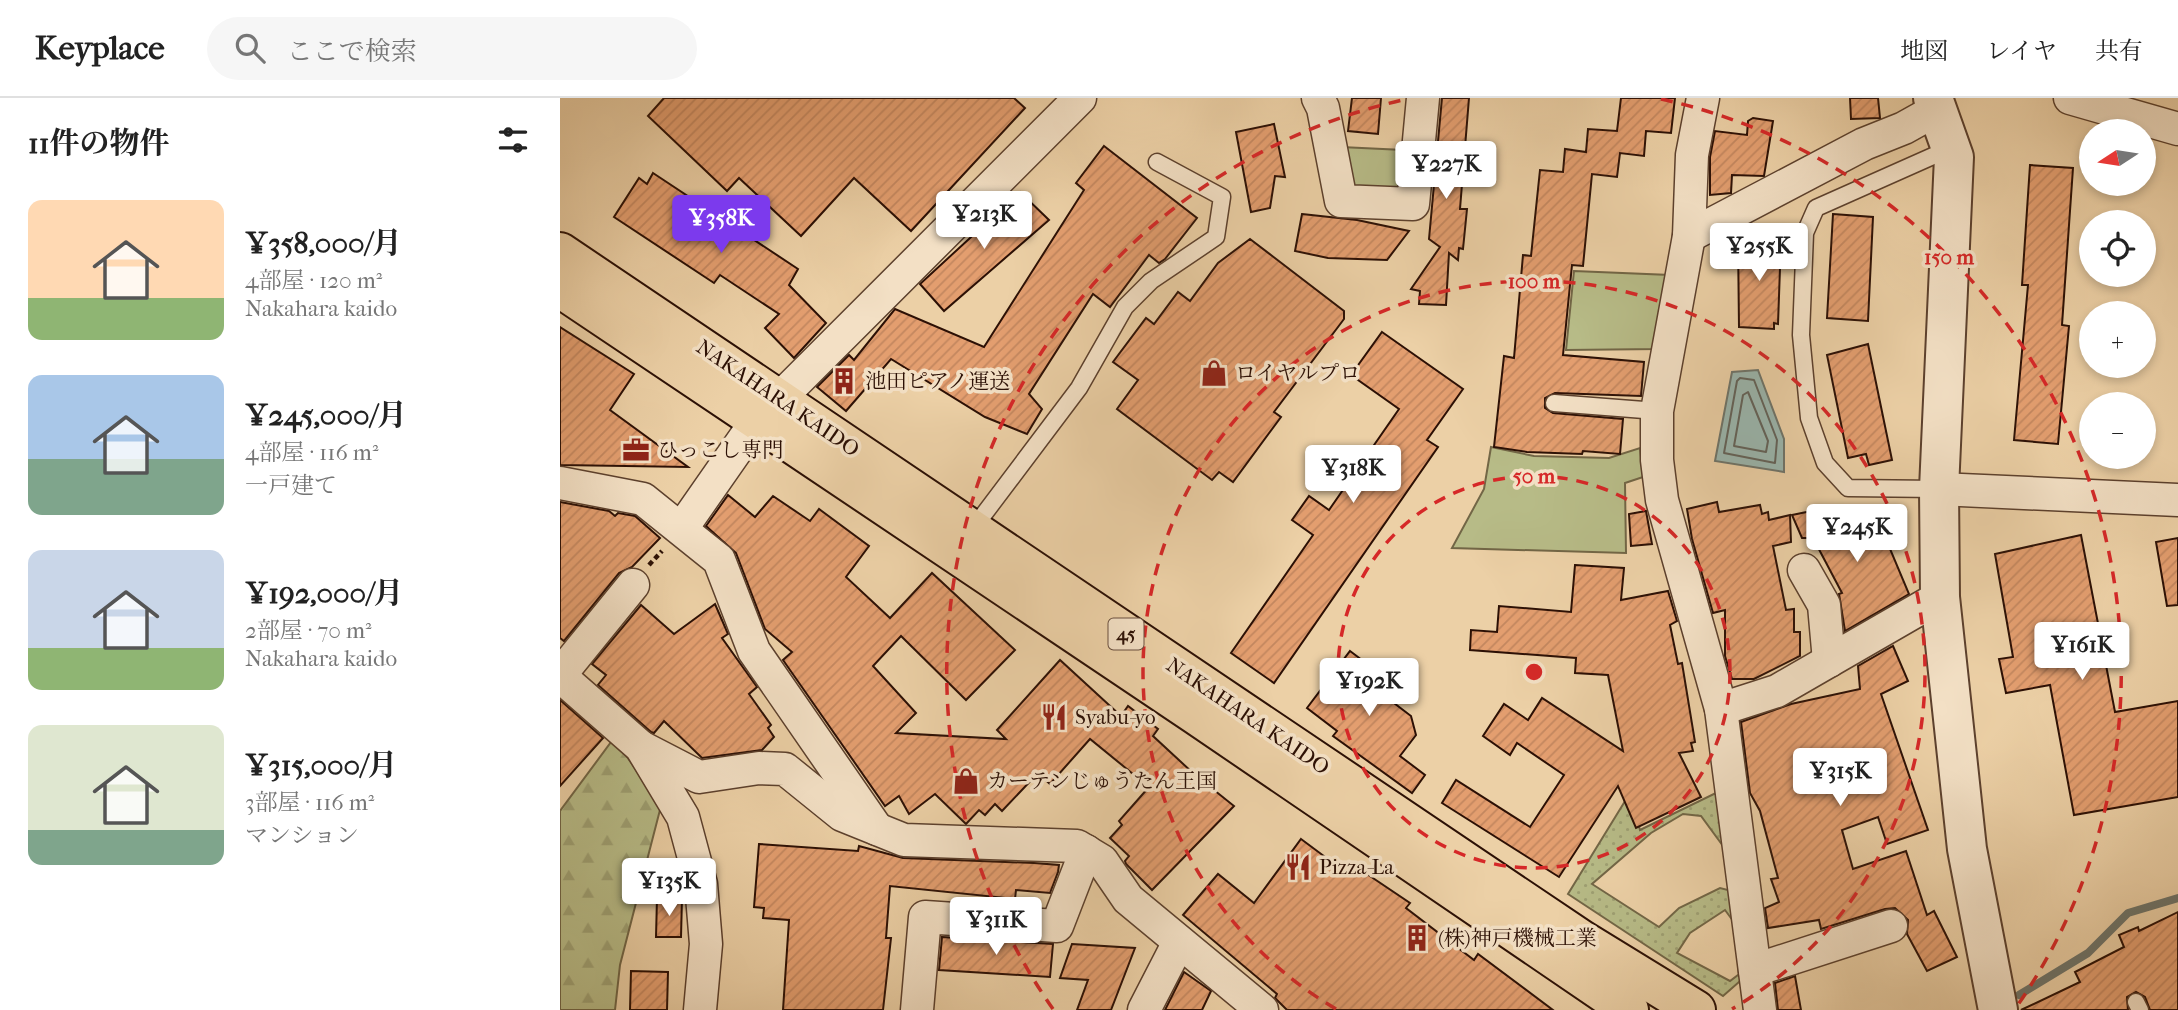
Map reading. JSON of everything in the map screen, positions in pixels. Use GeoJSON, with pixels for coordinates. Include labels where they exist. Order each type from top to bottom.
{"type":"FeatureCollection","features":[{"type":"Feature","properties":{"kind":"main road","name":"NAKAHARA KAIDO"},"geometry":{"type":"LineString","coordinates":[[560,252],[768,410],[1196,715],[1629,1010]]}},
{"type":"Feature","properties":{"kind":"main road","name":"NAKAHARA KAIDO"},"geometry":{"type":"LineString","coordinates":[[560,288],[972,530],[1582,940],[1696,1010]]}},
{"type":"Feature","properties":{"kind":"street"},"geometry":{"type":"LineString","coordinates":[[682,528],[768,410],[1080,98]]}},
{"type":"Feature","properties":{"kind":"street"},"geometry":{"type":"LineString","coordinates":[[1318,98],[1323,108],[1341,201],[1413,204],[1423,98]]}},
{"type":"Feature","properties":{"kind":"street"},"geometry":{"type":"LineString","coordinates":[[1703,98],[1692,155],[1689,236],[1657,411],[1657,460],[1662,500],[1721,709],[1760,1010]]}},
{"type":"Feature","properties":{"kind":"street"},"geometry":{"type":"LineString","coordinates":[[2070,98],[2178,129]]}},
{"type":"Feature","properties":{"kind":"street"},"geometry":{"type":"LineString","coordinates":[[1689,236],[1864,144],[1904,128],[1935,103],[1954,157],[1939,489],[1940,597],[1967,849],[1998,1010]]}},
{"type":"Feature","properties":{"kind":"street"},"geometry":{"type":"LineString","coordinates":[[560,483],[643,499],[719,560],[754,651],[877,829]]}},
{"type":"Feature","properties":{"kind":"street"},"geometry":{"type":"LineString","coordinates":[[1939,489],[2178,500]]}},
{"type":"Feature","properties":{"kind":"street"},"geometry":{"type":"LineString","coordinates":[[1804,570],[1824,605],[1829,661]]}},
{"type":"Feature","properties":{"kind":"street"},"geometry":{"type":"LineString","coordinates":[[633,585],[560,676],[641,747],[699,777],[759,768],[785,769],[842,815],[904,840],[1077,846],[1102,861],[1128,899],[1262,1010]]}},
{"type":"Feature","properties":{"kind":"street"},"geometry":{"type":"LineString","coordinates":[[1721,709],[1777,691],[1940,597]]}},
{"type":"Feature","properties":{"kind":"street"},"geometry":{"type":"LineString","coordinates":[[641,747],[683,817],[701,884],[706,944],[700,1010]]}},
{"type":"Feature","properties":{"kind":"street"},"geometry":{"type":"LineString","coordinates":[[917,1010],[925,916],[1057,926],[1086,851]]}},
{"type":"Feature","properties":{"kind":"street"},"geometry":{"type":"LineString","coordinates":[[1755,970],[1891,926]]}},
{"type":"Feature","properties":{"kind":"street"},"geometry":{"type":"LineString","coordinates":[[1144,1010],[1179,942]]}},
{"type":"Feature","properties":{"kind":"lane"},"geometry":{"type":"LineString","coordinates":[[1939,489],[1848,488],[1825,463],[1809,418],[1801,322],[1805,233],[1816,208],[1951,147]]}},
{"type":"Feature","properties":{"kind":"lane"},"geometry":{"type":"LineString","coordinates":[[972,530],[1079,388],[1125,307],[1151,281],[1216,237],[1222,197],[1157,162]]}},
{"type":"Feature","properties":{"kind":"lane"},"geometry":{"type":"LineString","coordinates":[[1554,403],[1657,411]]}},
{"type":"Feature","properties":{"kind":"path"},"geometry":{"type":"LineString","coordinates":[[633,585],[682,528]]}},
{"type":"Feature","properties":{"kind":"green space"},"geometry":{"type":"Polygon","coordinates":[[[1341,147],[1403,150],[1402,184],[1392,193],[1350,187],[1341,147]]]}},
{"type":"Feature","properties":{"kind":"green space"},"geometry":{"type":"Polygon","coordinates":[[[1574,271],[1670,275],[1659,349],[1566,350],[1574,271]]]}},
{"type":"Feature","properties":{"kind":"green space"},"geometry":{"type":"Polygon","coordinates":[[[1491,447],[1534,456],[1609,458],[1640,448],[1643,477],[1625,483],[1626,553],[1452,548],[1484,489],[1491,447]]]}},
{"type":"Feature","properties":{"kind":"green space"},"geometry":{"type":"Polygon","coordinates":[[[614,738],[661,806],[620,965],[615,1010],[560,1010],[560,811],[614,738]]]}},
{"type":"Feature","properties":{"kind":"green space"},"geometry":{"type":"Polygon","coordinates":[[[1722,790],[1734,861],[1701,816],[1683,814],[1651,833],[1592,884],[1659,927],[1679,908],[1720,888],[1736,892],[1742,933],[1725,910],[1690,933],[1677,953],[1730,981],[1742,972],[1747,975],[1723,996],[1568,894],[1630,793],[1640,830],[1722,790]]]}},
{"type":"Feature","properties":{"kind":"water"},"geometry":{"type":"Polygon","coordinates":[[[1758,370],[1784,439],[1784,472],[1715,461],[1732,372],[1758,370]]]}},
{"type":"Feature","properties":{"kind":"building"},"geometry":{"type":"Polygon","coordinates":[[[664,98],[1014,98],[1025,108],[911,231],[854,178],[801,236],[739,178],[727,191],[648,116],[664,98]]]}},
{"type":"Feature","properties":{"kind":"building"},"geometry":{"type":"Polygon","coordinates":[[[1352,98],[1381,98],[1378,134],[1348,131],[1352,98]]]}},
{"type":"Feature","properties":{"kind":"building"},"geometry":{"type":"Polygon","coordinates":[[[1442,98],[1469,98],[1460,209],[1467,209],[1463,249],[1459,248],[1458,260],[1449,253],[1446,305],[1419,304],[1420,291],[1411,289],[1440,247],[1429,239],[1442,98]]]}},
{"type":"Feature","properties":{"kind":"building"},"geometry":{"type":"Polygon","coordinates":[[[1621,98],[1675,98],[1671,133],[1646,131],[1644,156],[1620,153],[1617,177],[1592,174],[1583,266],[1572,265],[1563,355],[1644,362],[1641,396],[1555,393],[1545,398],[1545,408],[1553,413],[1623,419],[1620,454],[1583,451],[1582,454],[1527,452],[1494,447],[1504,356],[1514,358],[1523,255],[1531,256],[1540,170],[1563,172],[1565,149],[1586,152],[1588,129],[1617,131],[1621,98]]]}},
{"type":"Feature","properties":{"kind":"building"},"geometry":{"type":"Polygon","coordinates":[[[1850,98],[1878,98],[1880,118],[1851,119],[1850,98]]]}},
{"type":"Feature","properties":{"kind":"building"},"geometry":{"type":"Polygon","coordinates":[[[1753,118],[1773,121],[1764,176],[1732,175],[1731,193],[1710,195],[1710,157],[1715,131],[1747,135],[1748,121],[1753,118]]]}},
{"type":"Feature","properties":{"kind":"building"},"geometry":{"type":"Polygon","coordinates":[[[1274,124],[1285,177],[1275,176],[1270,208],[1251,212],[1236,132],[1274,124]]]}},
{"type":"Feature","properties":{"kind":"building"},"geometry":{"type":"Polygon","coordinates":[[[1104,146],[1197,218],[1165,259],[1159,263],[1149,255],[1110,307],[1093,294],[1029,394],[1042,409],[1027,434],[985,417],[891,359],[846,411],[817,387],[849,355],[854,360],[895,309],[984,347],[1084,190],[1076,183],[1104,146]]]}},
{"type":"Feature","properties":{"kind":"building"},"geometry":{"type":"Polygon","coordinates":[[[2030,165],[2073,168],[2062,325],[2069,326],[2058,444],[2014,440],[2028,285],[2022,285],[2030,165]]]}},
{"type":"Feature","properties":{"kind":"building"},"geometry":{"type":"Polygon","coordinates":[[[653,173],[798,269],[789,285],[826,323],[794,358],[765,328],[779,314],[720,275],[714,283],[614,217],[639,178],[647,184],[653,173]]]}},
{"type":"Feature","properties":{"kind":"building"},"geometry":{"type":"Polygon","coordinates":[[[1020,192],[1049,220],[944,311],[920,284],[1020,192]]]}},
{"type":"Feature","properties":{"kind":"building"},"geometry":{"type":"Polygon","coordinates":[[[1302,214],[1357,220],[1409,231],[1387,260],[1328,258],[1295,251],[1302,214]]]}},
{"type":"Feature","properties":{"kind":"building"},"geometry":{"type":"Polygon","coordinates":[[[1833,214],[1873,217],[1868,321],[1827,318],[1833,214]]]}},
{"type":"Feature","properties":{"kind":"building"},"geometry":{"type":"Polygon","coordinates":[[[1250,239],[1344,311],[1344,319],[1274,412],[1281,417],[1233,482],[1219,472],[1212,480],[1117,409],[1138,380],[1113,362],[1146,318],[1154,324],[1178,292],[1190,301],[1218,263],[1250,239]]]}},
{"type":"Feature","properties":{"kind":"building"},"geometry":{"type":"Polygon","coordinates":[[[1738,240],[1781,240],[1778,324],[1774,323],[1774,329],[1739,327],[1738,240]]]}},
{"type":"Feature","properties":{"kind":"building"},"geometry":{"type":"Polygon","coordinates":[[[560,327],[634,374],[610,410],[688,467],[560,465],[560,327]]]}},
{"type":"Feature","properties":{"kind":"building"},"geometry":{"type":"Polygon","coordinates":[[[1382,332],[1463,389],[1427,440],[1438,447],[1274,683],[1231,653],[1313,535],[1292,520],[1309,496],[1329,510],[1399,409],[1351,375],[1382,332]]]}},
{"type":"Feature","properties":{"kind":"building"},"geometry":{"type":"Polygon","coordinates":[[[1868,344],[1892,460],[1869,465],[1866,454],[1848,458],[1827,355],[1868,344]]]}},
{"type":"Feature","properties":{"kind":"building"},"geometry":{"type":"Polygon","coordinates":[[[728,495],[755,517],[773,496],[810,521],[819,509],[869,546],[846,577],[890,618],[932,573],[1015,650],[966,700],[901,636],[873,666],[916,713],[896,733],[1006,739],[997,730],[1060,660],[1121,716],[1128,706],[1158,729],[1153,736],[1234,806],[1152,890],[1126,864],[1129,856],[1110,838],[1122,825],[1119,821],[1149,787],[1090,739],[1050,784],[1038,773],[1002,811],[995,804],[985,815],[979,810],[966,824],[935,794],[909,814],[899,796],[885,806],[783,660],[792,652],[765,629],[736,553],[706,526],[728,495]]]}},
{"type":"Feature","properties":{"kind":"building"},"geometry":{"type":"Polygon","coordinates":[[[560,502],[609,511],[615,516],[618,513],[635,516],[660,538],[632,567],[619,573],[564,641],[560,638],[560,502]]]}},
{"type":"Feature","properties":{"kind":"building"},"geometry":{"type":"Polygon","coordinates":[[[1717,502],[1719,512],[1760,505],[1762,514],[1768,512],[1769,520],[1790,515],[1791,542],[1773,546],[1786,610],[1794,609],[1794,632],[1800,632],[1800,656],[1754,679],[1732,679],[1725,656],[1725,610],[1713,613],[1692,539],[1687,509],[1717,502]]]}},
{"type":"Feature","properties":{"kind":"building"},"geometry":{"type":"Polygon","coordinates":[[[1821,509],[1823,518],[1831,517],[1834,532],[1880,513],[1889,536],[1885,537],[1909,594],[1845,631],[1839,594],[1842,593],[1813,538],[1802,538],[1792,515],[1821,509]]]}},
{"type":"Feature","properties":{"kind":"building"},"geometry":{"type":"Polygon","coordinates":[[[1646,511],[1652,544],[1631,546],[1629,514],[1646,511]]]}},
{"type":"Feature","properties":{"kind":"building"},"geometry":{"type":"Polygon","coordinates":[[[2081,535],[2115,712],[2178,701],[2178,797],[2074,815],[2050,685],[2006,693],[1999,659],[2013,657],[1995,554],[2081,535]]]}},
{"type":"Feature","properties":{"kind":"building"},"geometry":{"type":"Polygon","coordinates":[[[2178,538],[2178,605],[2167,606],[2156,542],[2178,538]]]}},
{"type":"Feature","properties":{"kind":"building"},"geometry":{"type":"Polygon","coordinates":[[[1575,565],[1624,568],[1621,600],[1668,591],[1677,621],[1670,625],[1678,664],[1682,663],[1695,742],[1691,743],[1693,751],[1679,753],[1701,797],[1636,828],[1618,786],[1559,877],[1442,803],[1456,780],[1530,827],[1564,775],[1517,743],[1510,755],[1483,736],[1504,704],[1528,720],[1542,698],[1623,751],[1608,675],[1575,673],[1576,658],[1470,650],[1471,630],[1497,632],[1499,606],[1571,612],[1575,565]]]}},
{"type":"Feature","properties":{"kind":"building"},"geometry":{"type":"Polygon","coordinates":[[[715,604],[728,634],[722,638],[757,687],[749,694],[771,725],[768,728],[774,737],[762,750],[702,758],[664,721],[654,733],[651,732],[598,685],[606,675],[592,664],[641,605],[674,634],[715,604]]]}},
{"type":"Feature","properties":{"kind":"building"},"geometry":{"type":"Polygon","coordinates":[[[1893,646],[1908,681],[1881,694],[1928,830],[1887,844],[1878,817],[1842,830],[1853,869],[1906,851],[1927,915],[1934,911],[1957,957],[1927,971],[1907,934],[1908,920],[1895,908],[1821,929],[1819,920],[1768,928],[1765,908],[1779,902],[1771,879],[1778,878],[1760,811],[1750,793],[1741,722],[1791,704],[1860,689],[1858,666],[1893,646]]]}},
{"type":"Feature","properties":{"kind":"building"},"geometry":{"type":"Polygon","coordinates":[[[1350,651],[1403,691],[1394,703],[1411,716],[1416,735],[1400,756],[1425,775],[1412,793],[1333,736],[1337,731],[1307,708],[1350,651]]]}},
{"type":"Feature","properties":{"kind":"building"},"geometry":{"type":"Polygon","coordinates":[[[560,700],[603,738],[560,786],[560,700]]]}},
{"type":"Feature","properties":{"kind":"building"},"geometry":{"type":"Polygon","coordinates":[[[1301,839],[1348,874],[1355,866],[1410,903],[1406,908],[1474,960],[1478,954],[1553,1010],[1287,1010],[1275,998],[1277,994],[1183,915],[1218,874],[1254,903],[1301,839]]]}},
{"type":"Feature","properties":{"kind":"building"},"geometry":{"type":"Polygon","coordinates":[[[759,844],[858,851],[859,846],[903,858],[1059,865],[1050,893],[1016,890],[1015,899],[890,886],[886,938],[891,938],[883,1010],[783,1010],[789,920],[763,918],[764,908],[754,907],[759,844]]]}},
{"type":"Feature","properties":{"kind":"building"},"geometry":{"type":"Polygon","coordinates":[[[657,898],[682,898],[681,937],[656,937],[657,898]]]}},
{"type":"Feature","properties":{"kind":"building"},"geometry":{"type":"Polygon","coordinates":[[[2178,912],[2178,1010],[2150,1010],[2145,997],[2136,992],[2127,997],[2128,1010],[2021,1010],[2080,982],[2075,972],[2124,947],[2119,935],[2138,927],[2139,931],[2178,912]]]}},
{"type":"Feature","properties":{"kind":"building"},"geometry":{"type":"Polygon","coordinates":[[[942,937],[1053,944],[1050,977],[939,970],[942,937]]]}},
{"type":"Feature","properties":{"kind":"building"},"geometry":{"type":"Polygon","coordinates":[[[1072,944],[1135,948],[1111,1010],[1077,1010],[1088,980],[1060,978],[1072,944]]]}},
{"type":"Feature","properties":{"kind":"building"},"geometry":{"type":"Polygon","coordinates":[[[631,971],[668,972],[667,1010],[630,1010],[631,971]]]}},
{"type":"Feature","properties":{"kind":"building"},"geometry":{"type":"Polygon","coordinates":[[[1184,972],[1211,991],[1202,1010],[1165,1010],[1184,972]]]}},
{"type":"Feature","properties":{"kind":"building"},"geometry":{"type":"Polygon","coordinates":[[[1795,976],[1801,1010],[1778,1010],[1775,983],[1795,976]]]}},
{"type":"Feature","properties":{"kind":"waterway"},"geometry":{"type":"LineString","coordinates":[[2019,995],[2088,953],[2128,913],[2178,898]]}},
{"type":"Feature","properties":{"kind":"place","name":"ロイヤルプロ"},"geometry":{"type":"Point","coordinates":[1214,373]}},
{"type":"Feature","properties":{"kind":"place","name":"池田ピアノ運送"},"geometry":{"type":"Point","coordinates":[844,381]}},
{"type":"Feature","properties":{"kind":"place","name":"ひっこし専門"},"geometry":{"type":"Point","coordinates":[636,450]}},
{"type":"Feature","properties":{"kind":"place","name":"Syabu-yo"},"geometry":{"type":"Point","coordinates":[1054,717]}},
{"type":"Feature","properties":{"kind":"place","name":"カーテンじゅうたん王国"},"geometry":{"type":"Point","coordinates":[966,781]}},
{"type":"Feature","properties":{"kind":"place","name":"Pizza-La"},"geometry":{"type":"Point","coordinates":[1298,867]}},
{"type":"Feature","properties":{"kind":"place","name":"(株)神戸機械工業"},"geometry":{"type":"Point","coordinates":[1417,938]}}]}
